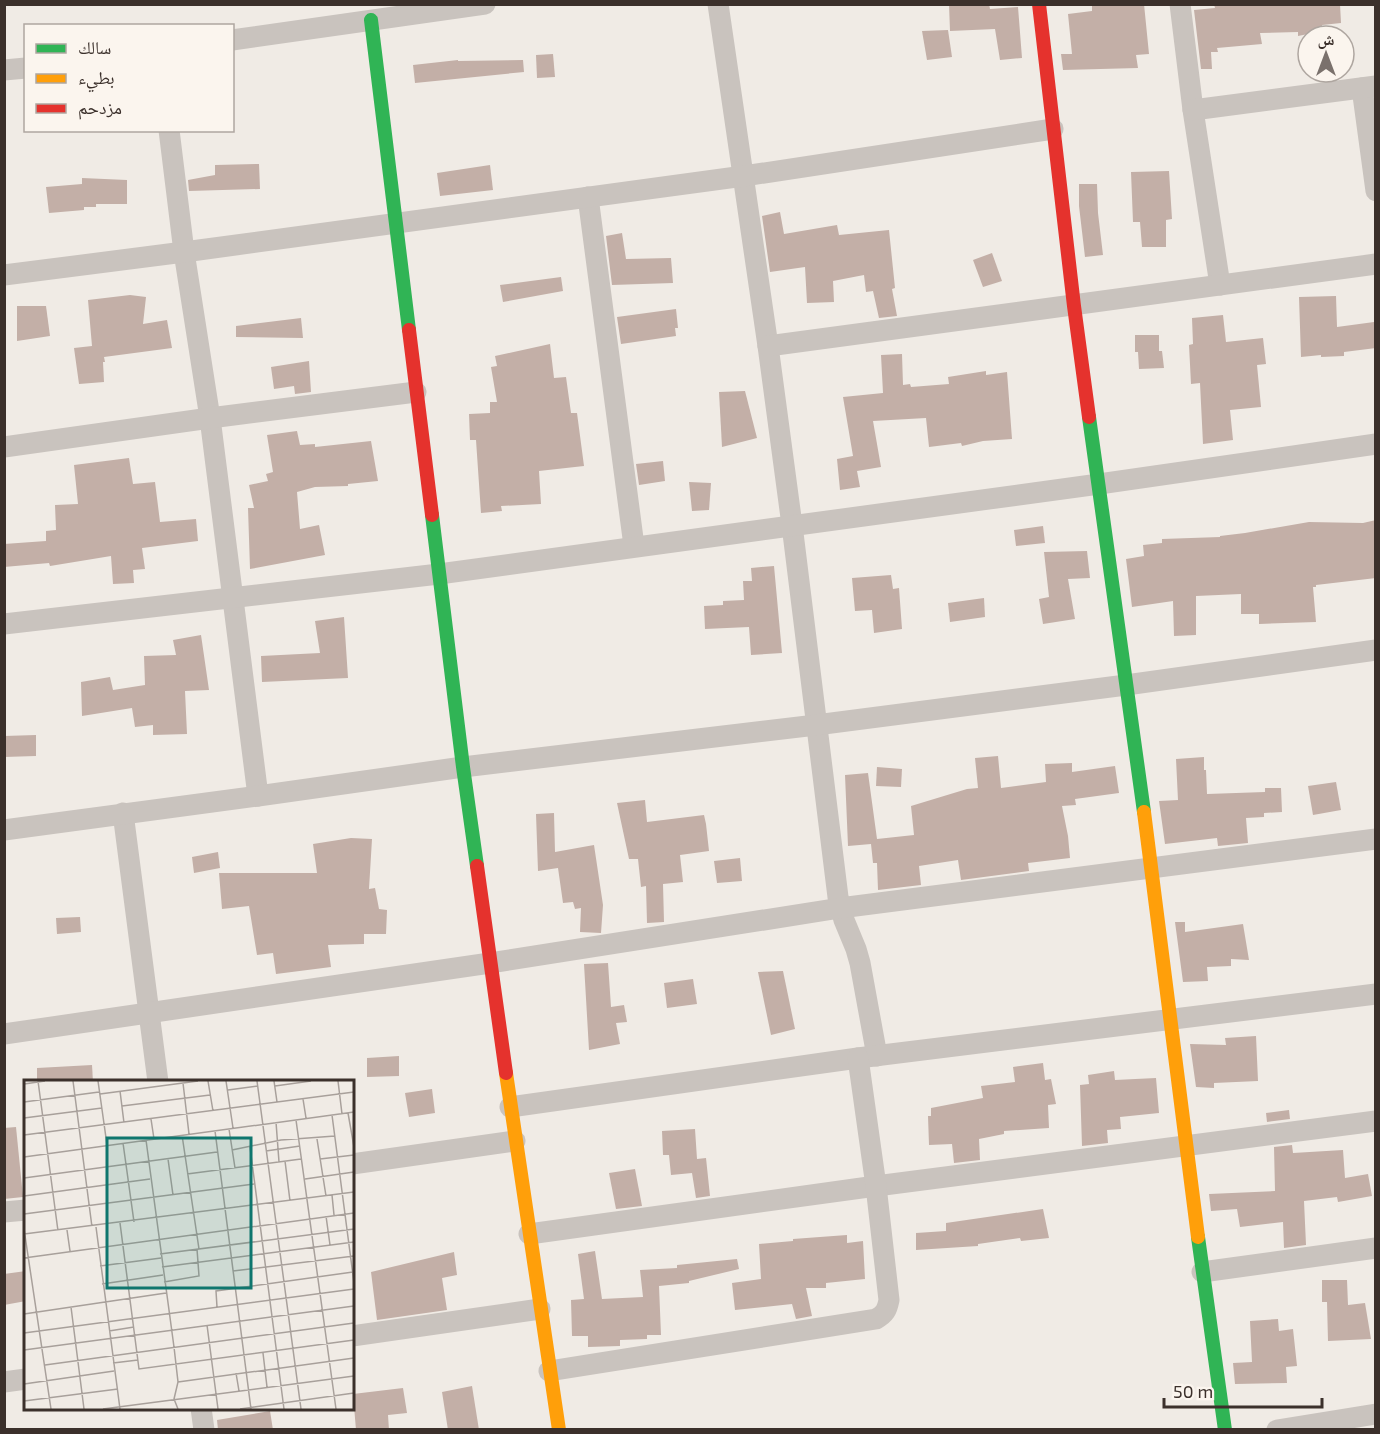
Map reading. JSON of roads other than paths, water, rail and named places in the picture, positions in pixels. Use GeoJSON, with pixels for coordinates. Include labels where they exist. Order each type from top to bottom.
{"type":"FeatureCollection","features":[{"type":"Feature","properties":{"kind":"street"},"geometry":{"type":"LineString","coordinates":[[234,39],[447,7],[485,4]]}},
{"type":"Feature","properties":{"kind":"street"},"geometry":{"type":"LineString","coordinates":[[549,1371],[876,1318],[884,1315],[889,1300],[876,1186],[860,963],[840,908],[768,346],[718,4]]}},
{"type":"Feature","properties":{"kind":"street"},"geometry":{"type":"LineString","coordinates":[[1039,4],[1074,306],[1152,868],[1202,1272],[1225,1430]]}},
{"type":"Feature","properties":{"kind":"street"},"geometry":{"type":"LineString","coordinates":[[1180,4],[1193,110],[1220,285]]}},
{"type":"Feature","properties":{"kind":"street"},"geometry":{"type":"LineString","coordinates":[[371,20],[463,767],[514,1141],[559,1430]]}},
{"type":"Feature","properties":{"kind":"street"},"geometry":{"type":"LineString","coordinates":[[1193,110],[1369,87],[1376,191]]}},
{"type":"Feature","properties":{"kind":"street"},"geometry":{"type":"LineString","coordinates":[[4,275],[744,176],[1053,129]]}},
{"type":"Feature","properties":{"kind":"street"},"geometry":{"type":"LineString","coordinates":[[169,132],[184,252],[210,418],[258,796]]}},
{"type":"Feature","properties":{"kind":"street"},"geometry":{"type":"LineString","coordinates":[[588,197],[634,546]]}},
{"type":"Feature","properties":{"kind":"street"},"geometry":{"type":"LineString","coordinates":[[768,346],[1376,264]]}},
{"type":"Feature","properties":{"kind":"street"},"geometry":{"type":"LineString","coordinates":[[4,447],[416,392]]}},
{"type":"Feature","properties":{"kind":"street"},"geometry":{"type":"LineString","coordinates":[[4,624],[440,574],[1376,444]]}},
{"type":"Feature","properties":{"kind":"street"},"geometry":{"type":"LineString","coordinates":[[4,830],[463,767],[816,725],[1376,650]]}},
{"type":"Feature","properties":{"kind":"street"},"geometry":{"type":"LineString","coordinates":[[123,813],[158,1080]]}},
{"type":"Feature","properties":{"kind":"street"},"geometry":{"type":"LineString","coordinates":[[4,1034],[490,963],[840,908],[1376,839]]}},
{"type":"Feature","properties":{"kind":"street"},"geometry":{"type":"LineString","coordinates":[[510,1107],[868,1057],[1376,994]]}},
{"type":"Feature","properties":{"kind":"street"},"geometry":{"type":"LineString","coordinates":[[529,1234],[1376,1121]]}},
{"type":"Feature","properties":{"kind":"street"},"geometry":{"type":"LineString","coordinates":[[354,1164],[514,1141]]}},
{"type":"Feature","properties":{"kind":"street"},"geometry":{"type":"LineString","coordinates":[[4,1212],[24,1210]]}},
{"type":"Feature","properties":{"kind":"street"},"geometry":{"type":"LineString","coordinates":[[1202,1272],[1376,1248]]}},
{"type":"Feature","properties":{"kind":"street"},"geometry":{"type":"LineString","coordinates":[[354,1336],[540,1310]]}},
{"type":"Feature","properties":{"kind":"street"},"geometry":{"type":"LineString","coordinates":[[4,1382],[24,1379]]}},
{"type":"Feature","properties":{"kind":"street"},"geometry":{"type":"LineString","coordinates":[[201,1410],[204,1430]]}},
{"type":"Feature","properties":{"kind":"street"},"geometry":{"type":"LineString","coordinates":[[1277,1430],[1376,1414]]}}]}
